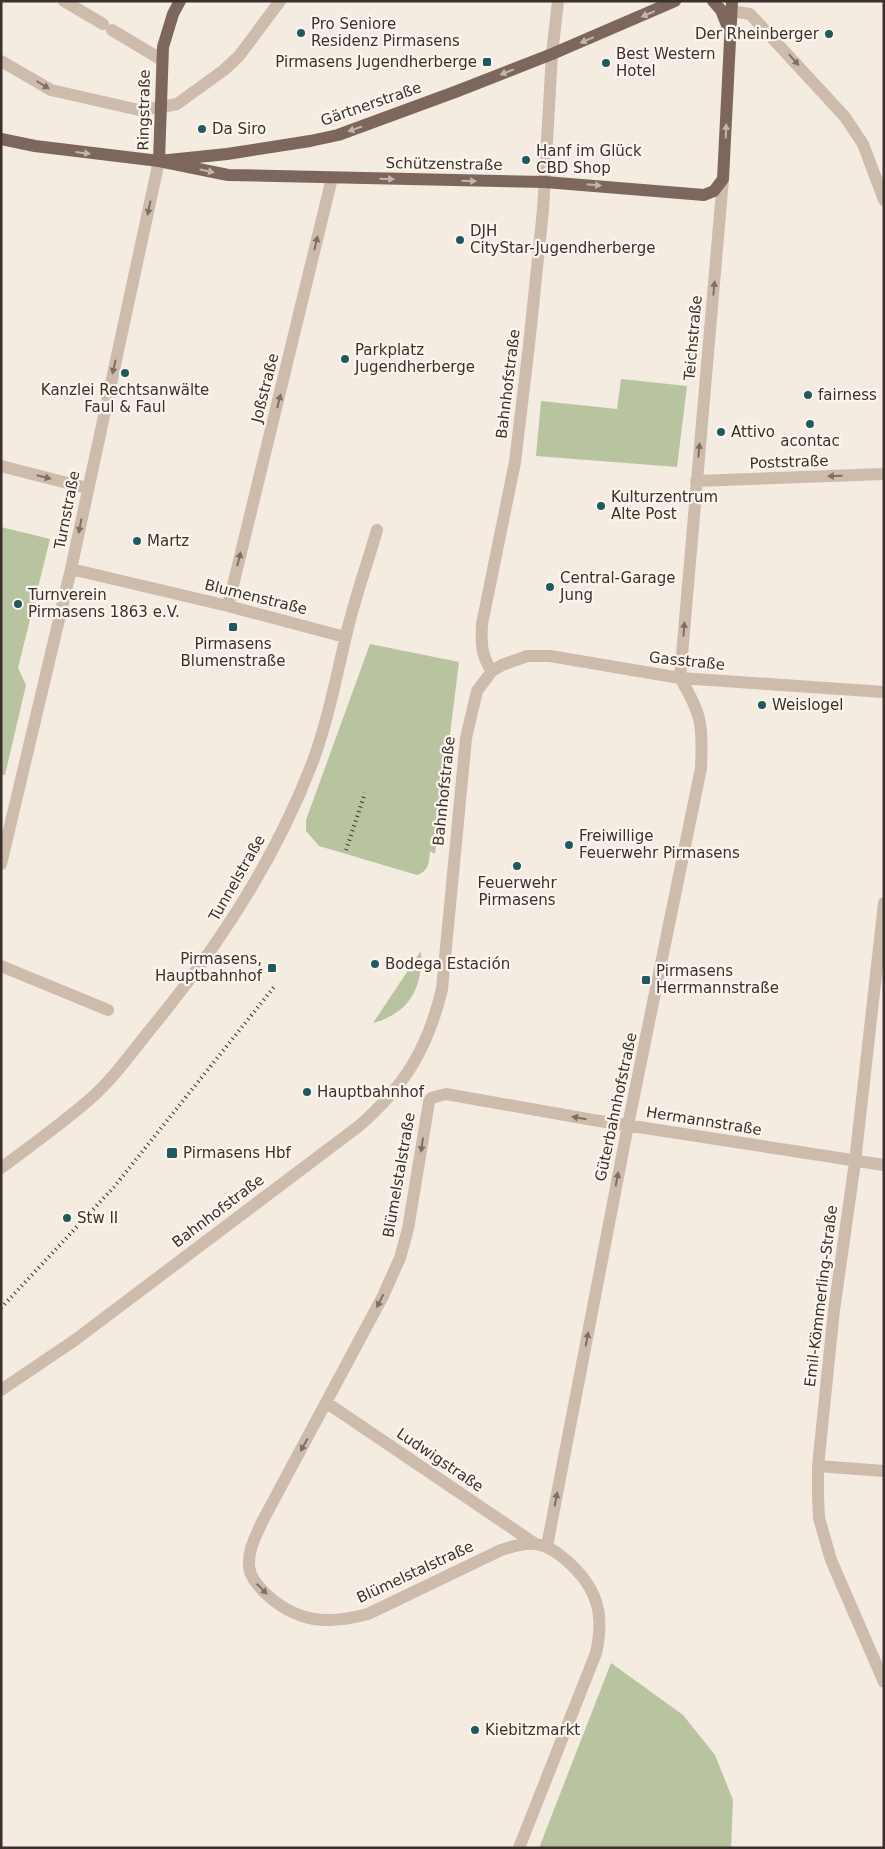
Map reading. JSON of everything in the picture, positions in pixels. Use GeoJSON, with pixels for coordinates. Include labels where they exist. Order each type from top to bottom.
{"type":"FeatureCollection","features":[{"type":"Feature","properties":{"kind":"main road","name":"Ringstraße"},"geometry":{"type":"LineString","coordinates":[[160,161],[162,60],[168,30],[180,1]]}},
{"type":"Feature","properties":{"kind":"main road","name":"Gärtnerstraße"},"geometry":{"type":"LineString","coordinates":[[1,140],[160,161],[252,151],[338,135],[552,54],[675,1]]}},
{"type":"Feature","properties":{"kind":"main road"},"geometry":{"type":"LineString","coordinates":[[713,1],[721,10],[729,30]]}},
{"type":"Feature","properties":{"kind":"main road","name":"Teichstraße"},"geometry":{"type":"LineString","coordinates":[[723,179],[731,6]]}},
{"type":"Feature","properties":{"kind":"main road","name":"Schützenstraße"},"geometry":{"type":"LineString","coordinates":[[160,161],[228,175],[545,182],[704,195],[714,191],[723,179]]}},
{"type":"Feature","properties":{"kind":"street","name":"Ringstraße"},"geometry":{"type":"LineString","coordinates":[[64,1],[162,60]]}},
{"type":"Feature","properties":{"kind":"street"},"geometry":{"type":"LineString","coordinates":[[1,61],[51,90],[139,110],[177,104],[229,65],[243,51],[280,1]]}},
{"type":"Feature","properties":{"kind":"street","name":"Bahnhofstraße"},"geometry":{"type":"LineString","coordinates":[[1,1390],[83,1334],[379,1108],[399,1086],[419,1056],[427,1039],[437,1012],[446,959],[466,738],[477,690],[492,671],[486,663],[481,649],[482,624],[515,462],[532,320],[545,182],[552,54],[558,1]]}},
{"type":"Feature","properties":{"kind":"street"},"geometry":{"type":"LineString","coordinates":[[731,6],[750,14],[845,117],[862,144],[884,200]]}},
{"type":"Feature","properties":{"kind":"street","name":"Turnstraße"},"geometry":{"type":"LineString","coordinates":[[1,864],[72,569],[87,488],[160,161]]}},
{"type":"Feature","properties":{"kind":"street","name":"Joßstraße"},"geometry":{"type":"LineString","coordinates":[[228,606],[332,178]]}},
{"type":"Feature","properties":{"kind":"street","name":"Teichstraße"},"geometry":{"type":"LineString","coordinates":[[680,678],[723,179]]}},
{"type":"Feature","properties":{"kind":"street"},"geometry":{"type":"LineString","coordinates":[[1,466],[87,488]]}},
{"type":"Feature","properties":{"kind":"street","name":"Poststraße"},"geometry":{"type":"LineString","coordinates":[[696,481],[884,474]]}},
{"type":"Feature","properties":{"kind":"street","name":"Tunnelstraße"},"geometry":{"type":"LineString","coordinates":[[1,1168],[66,1118],[104,1085],[163,1015],[233,919],[251,890],[285,826],[313,760],[340,672],[346,637],[377,530]]}},
{"type":"Feature","properties":{"kind":"street","name":"Blumenstraße"},"geometry":{"type":"LineString","coordinates":[[72,569],[228,606],[346,637]]}},
{"type":"Feature","properties":{"kind":"street","name":"Gasstraße"},"geometry":{"type":"LineString","coordinates":[[492,671],[512,659],[527,656],[550,656],[680,678],[884,692]]}},
{"type":"Feature","properties":{"kind":"street","name":"Güterbahnhofstraße"},"geometry":{"type":"LineString","coordinates":[[547,1546],[628,1125],[701,768],[703,739],[701,722],[696,705],[680,678]]}},
{"type":"Feature","properties":{"kind":"street","name":"Emil-Kömmerling-Straße"},"geometry":{"type":"LineString","coordinates":[[884,903],[878,1014],[834,1310],[818,1466],[818,1496],[824,1538],[884,1682]]}},
{"type":"Feature","properties":{"kind":"street"},"geometry":{"type":"LineString","coordinates":[[1,966],[108,1010]]}},
{"type":"Feature","properties":{"kind":"street","name":"Hermannstraße"},"geometry":{"type":"LineString","coordinates":[[432,1098],[446,1094],[855,1162],[884,1165]]}},
{"type":"Feature","properties":{"kind":"street","name":"Blümelstalstraße"},"geometry":{"type":"LineString","coordinates":[[432,1098],[426,1109],[414,1201],[400,1258],[383,1296],[251,1545],[249,1558],[251,1576],[268,1596],[286,1609],[306,1618],[326,1622],[353,1618],[393,1604],[501,1550],[534,1543],[547,1546],[574,1567],[588,1583],[597,1600],[600,1634],[596,1653],[519,1848]]}},
{"type":"Feature","properties":{"kind":"street","name":"Ludwigstraße"},"geometry":{"type":"LineString","coordinates":[[327,1403],[534,1543]]}},
{"type":"Feature","properties":{"kind":"street"},"geometry":{"type":"LineString","coordinates":[[818,1466],[884,1470]]}},
{"type":"Feature","properties":{"kind":"green space"},"geometry":{"type":"Polygon","coordinates":[[[621,379],[687,386],[677,467],[536,456],[541,401],[617,409],[621,379]]]}},
{"type":"Feature","properties":{"kind":"green space","name":"Turnverein Pirmasens 1863 e.V."},"geometry":{"type":"Polygon","coordinates":[[[1,527],[50,539],[18,668],[26,685],[5,775],[1,774],[1,527]]]}},
{"type":"Feature","properties":{"kind":"green space"},"geometry":{"type":"Polygon","coordinates":[[[370,644],[459,662],[435,854],[430,851],[429,863],[426,869],[417,875],[319,846],[306,831],[306,820],[370,644]]]}},
{"type":"Feature","properties":{"kind":"green space"},"geometry":{"type":"Polygon","coordinates":[[[421,951],[420,976],[412,997],[396,1013],[386,1019],[373,1023],[421,951]]]}},
{"type":"Feature","properties":{"kind":"green space"},"geometry":{"type":"Polygon","coordinates":[[[611,1663],[683,1715],[715,1755],[733,1800],[731,1848],[539,1848],[611,1663]]]}},
{"type":"Feature","properties":{"kind":"railway"},"geometry":{"type":"LineString","coordinates":[[346,850],[365,793]]}},
{"type":"Feature","properties":{"kind":"railway"},"geometry":{"type":"LineString","coordinates":[[1,1308],[114,1187],[274,987]]}},
{"type":"Feature","properties":{"kind":"place","name":"Pro Seniore Residenz Pirmasens"},"geometry":{"type":"Point","coordinates":[301,33]}},
{"type":"Feature","properties":{"kind":"place","name":"Der Rheinberger"},"geometry":{"type":"Point","coordinates":[829,34]}},
{"type":"Feature","properties":{"kind":"place","name":"Pirmasens Jugendherberge"},"geometry":{"type":"Point","coordinates":[487,62]}},
{"type":"Feature","properties":{"kind":"place","name":"Best Western Hotel"},"geometry":{"type":"Point","coordinates":[606,63]}},
{"type":"Feature","properties":{"kind":"place","name":"Da Siro"},"geometry":{"type":"Point","coordinates":[202,129]}},
{"type":"Feature","properties":{"kind":"place","name":"Hanf im Glück CBD Shop"},"geometry":{"type":"Point","coordinates":[526,160]}},
{"type":"Feature","properties":{"kind":"place","name":"DJH CityStar-Jugendherberge"},"geometry":{"type":"Point","coordinates":[460,240]}},
{"type":"Feature","properties":{"kind":"place","name":"Parkplatz Jugendherberge"},"geometry":{"type":"Point","coordinates":[345,359]}},
{"type":"Feature","properties":{"kind":"place","name":"Kanzlei Rechtsanwälte Faul & Faul"},"geometry":{"type":"Point","coordinates":[125,373]}},
{"type":"Feature","properties":{"kind":"place","name":"fairness"},"geometry":{"type":"Point","coordinates":[808,395]}},
{"type":"Feature","properties":{"kind":"place","name":"acontac"},"geometry":{"type":"Point","coordinates":[810,424]}},
{"type":"Feature","properties":{"kind":"place","name":"Attivo"},"geometry":{"type":"Point","coordinates":[721,432]}},
{"type":"Feature","properties":{"kind":"place","name":"Kulturzentrum Alte Post"},"geometry":{"type":"Point","coordinates":[601,506]}},
{"type":"Feature","properties":{"kind":"place","name":"Martz"},"geometry":{"type":"Point","coordinates":[137,541]}},
{"type":"Feature","properties":{"kind":"place","name":"Central-Garage Jung"},"geometry":{"type":"Point","coordinates":[550,587]}},
{"type":"Feature","properties":{"kind":"place","name":"Turnverein Pirmasens 1863 e.V."},"geometry":{"type":"Point","coordinates":[18,604]}},
{"type":"Feature","properties":{"kind":"place","name":"Pirmasens Blumenstraße"},"geometry":{"type":"Point","coordinates":[233,627]}},
{"type":"Feature","properties":{"kind":"place","name":"Weislogel"},"geometry":{"type":"Point","coordinates":[762,705]}},
{"type":"Feature","properties":{"kind":"place","name":"Freiwillige Feuerwehr Pirmasens"},"geometry":{"type":"Point","coordinates":[569,845]}},
{"type":"Feature","properties":{"kind":"place","name":"Feuerwehr Pirmasens"},"geometry":{"type":"Point","coordinates":[517,866]}},
{"type":"Feature","properties":{"kind":"place","name":"Bodega Estación"},"geometry":{"type":"Point","coordinates":[375,964]}},
{"type":"Feature","properties":{"kind":"place","name":"Pirmasens, Hauptbahnhof"},"geometry":{"type":"Point","coordinates":[272,968]}},
{"type":"Feature","properties":{"kind":"place","name":"Pirmasens Herrmannstraße"},"geometry":{"type":"Point","coordinates":[646,980]}},
{"type":"Feature","properties":{"kind":"place","name":"Hauptbahnhof"},"geometry":{"type":"Point","coordinates":[307,1092]}},
{"type":"Feature","properties":{"kind":"place","name":"Pirmasens Hbf"},"geometry":{"type":"Point","coordinates":[172,1153]}},
{"type":"Feature","properties":{"kind":"place","name":"Stw II"},"geometry":{"type":"Point","coordinates":[67,1218]}},
{"type":"Feature","properties":{"kind":"place","name":"Kiebitzmarkt"},"geometry":{"type":"Point","coordinates":[475,1730]}}]}
